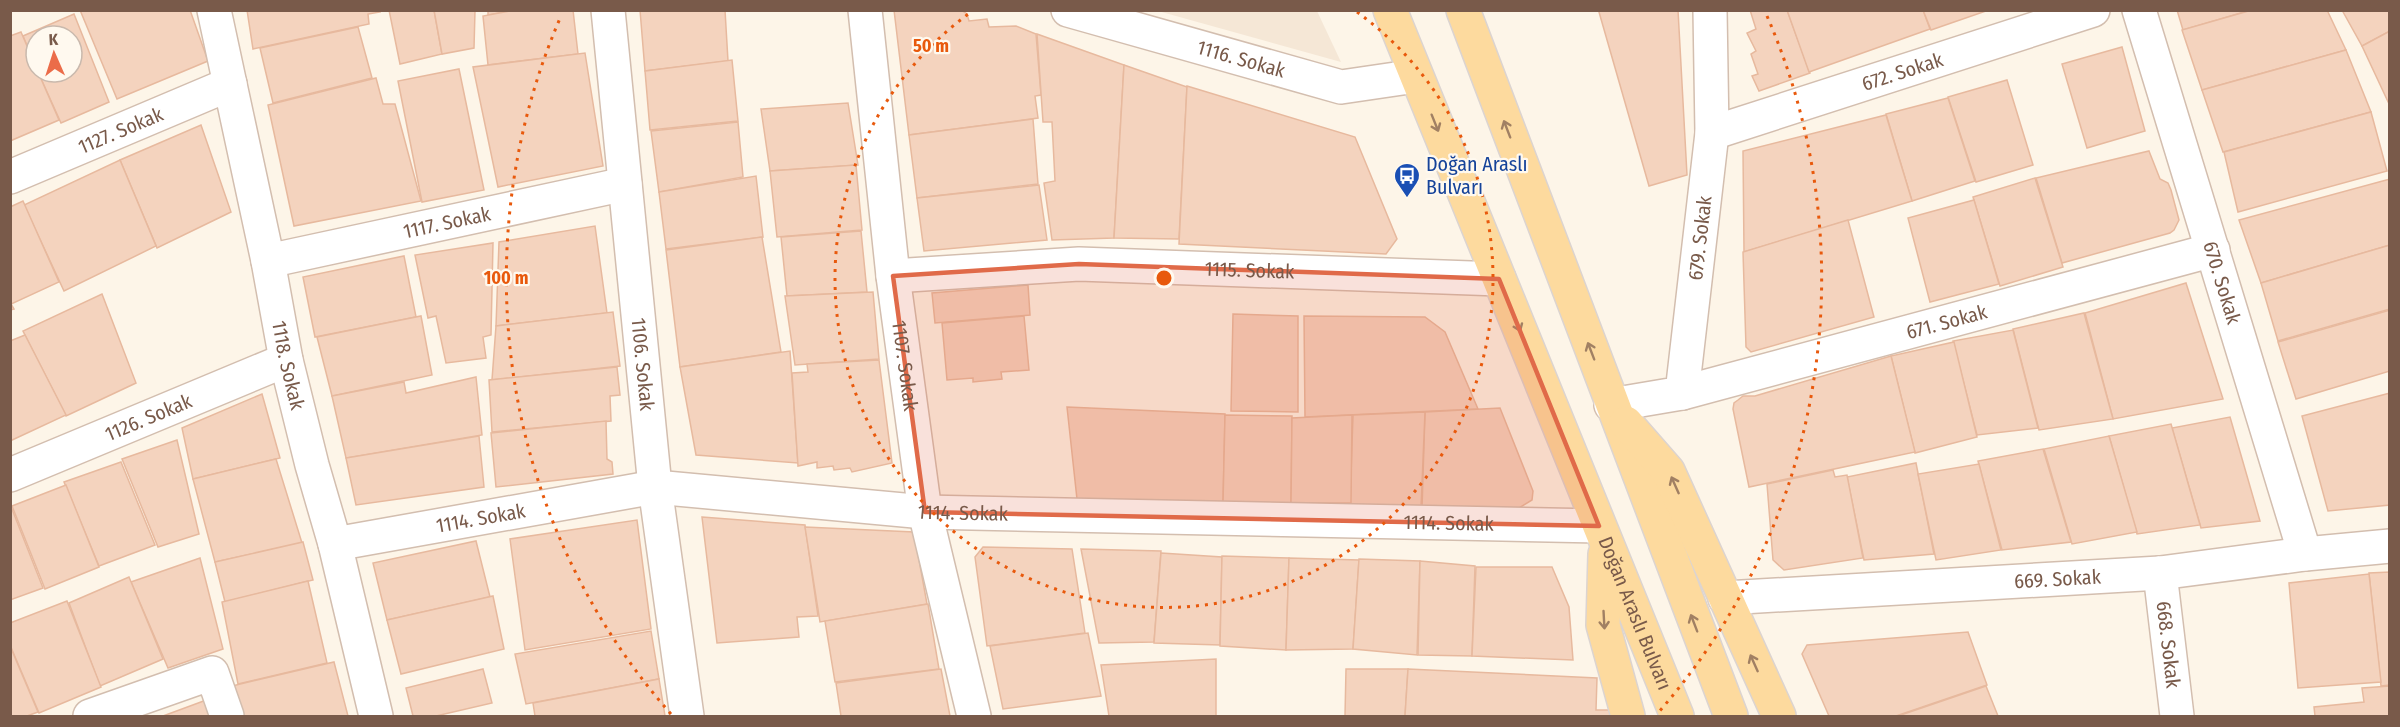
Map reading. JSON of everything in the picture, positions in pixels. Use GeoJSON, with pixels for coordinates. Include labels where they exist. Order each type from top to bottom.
{"type":"FeatureCollection","features":[{"type":"Feature","properties":{"kind":"main road","name":"Doğan Araslı Bulvarı"},"geometry":{"type":"LineString","coordinates":[[1390,10],[1677,717]]}},
{"type":"Feature","properties":{"kind":"main road"},"geometry":{"type":"LineString","coordinates":[[1463,10],[1731,717]]}},
{"type":"Feature","properties":{"kind":"main road"},"geometry":{"type":"LineString","coordinates":[[1611,405],[1668,471],[1779,717]]}},
{"type":"Feature","properties":{"kind":"main road"},"geometry":{"type":"LineString","coordinates":[[1602,533],[1604,625],[1628,717]]}},
{"type":"Feature","properties":{"kind":"street","name":"1118. Sokak"},"geometry":{"type":"LineString","coordinates":[[214,10],[268,261],[286,360],[312,465],[335,544],[376,717]]}},
{"type":"Feature","properties":{"kind":"street","name":"1106. Sokak"},"geometry":{"type":"LineString","coordinates":[[608,10],[656,487],[687,717]]}},
{"type":"Feature","properties":{"kind":"street","name":"1107. Sokak"},"geometry":{"type":"LineString","coordinates":[[865,10],[893,276],[925,512],[974,717]]}},
{"type":"Feature","properties":{"kind":"street","name":"1116. Sokak"},"geometry":{"type":"LineString","coordinates":[[1068,10],[1341,87],[1416,76]]}},
{"type":"Feature","properties":{"kind":"street","name":"679. Sokak"},"geometry":{"type":"LineString","coordinates":[[1682,393],[1712,133],[1710,10]]}},
{"type":"Feature","properties":{"kind":"street","name":"672. Sokak"},"geometry":{"type":"LineString","coordinates":[[1712,133],[2093,10]]}},
{"type":"Feature","properties":{"kind":"street","name":"670. Sokak"},"geometry":{"type":"LineString","coordinates":[[2139,10],[2305,554]]}},
{"type":"Feature","properties":{"kind":"street","name":"1127. Sokak"},"geometry":{"type":"LineString","coordinates":[[10,177],[230,84]]}},
{"type":"Feature","properties":{"kind":"street","name":"1117. Sokak"},"geometry":{"type":"LineString","coordinates":[[268,261],[625,184]]}},
{"type":"Feature","properties":{"kind":"street","name":"671. Sokak"},"geometry":{"type":"LineString","coordinates":[[1682,393],[2213,250]]}},
{"type":"Feature","properties":{"kind":"street","name":"1115. Sokak"},"geometry":{"type":"LineString","coordinates":[[893,276],[1079,264],[1499,279]]}},
{"type":"Feature","properties":{"kind":"street","name":"1126. Sokak"},"geometry":{"type":"LineString","coordinates":[[10,475],[286,360]]}},
{"type":"Feature","properties":{"kind":"street"},"geometry":{"type":"LineString","coordinates":[[1611,405],[1682,393]]}},
{"type":"Feature","properties":{"kind":"street","name":"1114. Sokak"},"geometry":{"type":"LineString","coordinates":[[335,544],[656,487],[925,512],[1602,533]]}},
{"type":"Feature","properties":{"kind":"street","name":"669. Sokak"},"geometry":{"type":"LineString","coordinates":[[1725,598],[2160,573],[2305,554],[2390,546]]}},
{"type":"Feature","properties":{"kind":"street","name":"668. Sokak"},"geometry":{"type":"LineString","coordinates":[[2160,573],[2177,717]]}},
{"type":"Feature","properties":{"kind":"street"},"geometry":{"type":"LineString","coordinates":[[90,717],[212,673],[227,717]]}},
{"type":"Feature","properties":{"kind":"highlighted area"},"geometry":{"type":"Polygon","coordinates":[[[1079,264],[1499,279],[1599,526],[925,512],[893,276],[1079,264]]]}},
{"type":"Feature","properties":{"kind":"shaded area"},"geometry":{"type":"Polygon","coordinates":[[[1158,11],[1317,11],[1341,62],[1158,11]]]}},
{"type":"Feature","properties":{"kind":"building"},"geometry":{"type":"Polygon","coordinates":[[[80,10],[190,10],[208,61],[117,99],[80,10]]]}},
{"type":"Feature","properties":{"kind":"building"},"geometry":{"type":"Polygon","coordinates":[[[247,10],[379,10],[380,12],[368,14],[369,24],[253,49],[247,10]]]}},
{"type":"Feature","properties":{"kind":"building"},"geometry":{"type":"Polygon","coordinates":[[[389,10],[434,10],[442,54],[400,64],[389,10]]]}},
{"type":"Feature","properties":{"kind":"building"},"geometry":{"type":"Polygon","coordinates":[[[434,10],[478,10],[475,11],[474,48],[442,54],[434,10]]]}},
{"type":"Feature","properties":{"kind":"building"},"geometry":{"type":"Polygon","coordinates":[[[488,10],[515,10],[488,15],[488,10]]]}},
{"type":"Feature","properties":{"kind":"building"},"geometry":{"type":"Polygon","coordinates":[[[516,10],[573,10],[578,54],[488,65],[483,16],[516,10]]]}},
{"type":"Feature","properties":{"kind":"building"},"geometry":{"type":"Polygon","coordinates":[[[640,10],[725,10],[728,61],[645,71],[640,10]]]}},
{"type":"Feature","properties":{"kind":"building"},"geometry":{"type":"Polygon","coordinates":[[[894,10],[961,10],[967,14],[969,21],[987,19],[989,27],[1016,26],[1036,34],[1041,95],[1035,96],[1038,118],[909,135],[894,10]]]}},
{"type":"Feature","properties":{"kind":"building"},"geometry":{"type":"Polygon","coordinates":[[[1602,10],[1678,10],[1687,175],[1649,186],[1599,12],[1602,10]]]}},
{"type":"Feature","properties":{"kind":"building"},"geometry":{"type":"Polygon","coordinates":[[[1750,10],[1787,10],[1810,73],[1759,91],[1752,76],[1758,74],[1751,54],[1756,51],[1747,33],[1756,29],[1750,10]]]}},
{"type":"Feature","properties":{"kind":"building"},"geometry":{"type":"Polygon","coordinates":[[[1787,10],[1923,10],[1930,29],[1809,72],[1787,10]]]}},
{"type":"Feature","properties":{"kind":"building"},"geometry":{"type":"Polygon","coordinates":[[[1923,10],[1986,10],[1986,11],[1931,30],[1923,10]]]}},
{"type":"Feature","properties":{"kind":"building"},"geometry":{"type":"Polygon","coordinates":[[[2177,10],[2251,10],[2183,30],[2177,10]]]}},
{"type":"Feature","properties":{"kind":"building"},"geometry":{"type":"Polygon","coordinates":[[[2252,10],[2327,10],[2346,50],[2202,90],[2182,30],[2252,10]]]}},
{"type":"Feature","properties":{"kind":"building"},"geometry":{"type":"Polygon","coordinates":[[[2342,10],[2390,10],[2390,31],[2362,46],[2342,10]]]}},
{"type":"Feature","properties":{"kind":"building"},"geometry":{"type":"Polygon","coordinates":[[[74,14],[78,24],[51,24],[74,14]]]}},
{"type":"Feature","properties":{"kind":"building"},"geometry":{"type":"Polygon","coordinates":[[[358,27],[372,78],[273,103],[260,48],[358,27]]]}},
{"type":"Feature","properties":{"kind":"building"},"geometry":{"type":"Polygon","coordinates":[[[2390,31],[2390,106],[2362,46],[2390,31]]]}},
{"type":"Feature","properties":{"kind":"building"},"geometry":{"type":"Polygon","coordinates":[[[21,32],[24,39],[24,84],[43,84],[59,120],[10,141],[10,36],[21,32]]]}},
{"type":"Feature","properties":{"kind":"building"},"geometry":{"type":"Polygon","coordinates":[[[1037,34],[1124,65],[1114,238],[1052,240],[1044,183],[1055,181],[1052,122],[1043,122],[1037,34]]]}},
{"type":"Feature","properties":{"kind":"building"},"geometry":{"type":"Polygon","coordinates":[[[84,39],[109,102],[61,123],[43,84],[84,84],[84,39]]]}},
{"type":"Feature","properties":{"kind":"building"},"geometry":{"type":"Polygon","coordinates":[[[2122,47],[2145,131],[2087,148],[2062,64],[2122,47]]]}},
{"type":"Feature","properties":{"kind":"building"},"geometry":{"type":"Polygon","coordinates":[[[2346,50],[2371,112],[2223,152],[2202,90],[2346,50]]]}},
{"type":"Feature","properties":{"kind":"building"},"geometry":{"type":"Polygon","coordinates":[[[585,53],[603,166],[498,187],[473,67],[585,53]]]}},
{"type":"Feature","properties":{"kind":"building"},"geometry":{"type":"Polygon","coordinates":[[[732,60],[738,121],[650,130],[645,71],[732,60]]]}},
{"type":"Feature","properties":{"kind":"building"},"geometry":{"type":"Polygon","coordinates":[[[1124,65],[1187,87],[1179,239],[1114,238],[1124,65]]]}},
{"type":"Feature","properties":{"kind":"building"},"geometry":{"type":"Polygon","coordinates":[[[459,69],[484,190],[422,202],[398,81],[459,69]]]}},
{"type":"Feature","properties":{"kind":"building"},"geometry":{"type":"Polygon","coordinates":[[[376,78],[383,104],[395,104],[421,201],[294,226],[268,105],[376,78]]]}},
{"type":"Feature","properties":{"kind":"building"},"geometry":{"type":"Polygon","coordinates":[[[2007,80],[2033,165],[1976,182],[1948,97],[2007,80]]]}},
{"type":"Feature","properties":{"kind":"building"},"geometry":{"type":"Polygon","coordinates":[[[1187,86],[1355,137],[1397,239],[1386,254],[1179,244],[1187,86]]]}},
{"type":"Feature","properties":{"kind":"building"},"geometry":{"type":"Polygon","coordinates":[[[1948,98],[1975,181],[1912,201],[1886,114],[1948,98]]]}},
{"type":"Feature","properties":{"kind":"building"},"geometry":{"type":"Polygon","coordinates":[[[848,103],[858,165],[770,171],[761,109],[848,103]]]}},
{"type":"Feature","properties":{"kind":"building"},"geometry":{"type":"Polygon","coordinates":[[[2371,112],[2387,171],[2238,212],[2224,152],[2371,112]]]}},
{"type":"Feature","properties":{"kind":"building"},"geometry":{"type":"Polygon","coordinates":[[[1886,115],[1912,201],[1744,252],[1743,151],[1886,115]]]}},
{"type":"Feature","properties":{"kind":"building"},"geometry":{"type":"Polygon","coordinates":[[[1033,119],[1038,184],[917,198],[909,135],[1033,119]]]}},
{"type":"Feature","properties":{"kind":"building"},"geometry":{"type":"Polygon","coordinates":[[[738,122],[743,177],[659,192],[651,131],[738,122]]]}},
{"type":"Feature","properties":{"kind":"building"},"geometry":{"type":"Polygon","coordinates":[[[201,125],[231,212],[157,248],[120,160],[201,125]]]}},
{"type":"Feature","properties":{"kind":"building"},"geometry":{"type":"Polygon","coordinates":[[[2149,151],[2160,179],[2168,183],[2171,190],[2179,220],[2174,230],[2062,263],[2036,178],[2149,151]]]}},
{"type":"Feature","properties":{"kind":"building"},"geometry":{"type":"Polygon","coordinates":[[[120,160],[156,246],[64,291],[24,205],[120,160]]]}},
{"type":"Feature","properties":{"kind":"building"},"geometry":{"type":"Polygon","coordinates":[[[856,165],[862,230],[777,237],[770,171],[856,165]]]}},
{"type":"Feature","properties":{"kind":"building"},"geometry":{"type":"Polygon","coordinates":[[[756,176],[763,237],[666,249],[659,192],[756,176]]]}},
{"type":"Feature","properties":{"kind":"building"},"geometry":{"type":"Polygon","coordinates":[[[2035,178],[2063,267],[2000,286],[1973,197],[2035,178]]]}},
{"type":"Feature","properties":{"kind":"building"},"geometry":{"type":"Polygon","coordinates":[[[2390,179],[2390,245],[2261,283],[2239,220],[2390,179]]]}},
{"type":"Feature","properties":{"kind":"building"},"geometry":{"type":"Polygon","coordinates":[[[1039,185],[1047,240],[924,251],[917,198],[1039,185]]]}},
{"type":"Feature","properties":{"kind":"building"},"geometry":{"type":"Polygon","coordinates":[[[1974,200],[1999,284],[1930,302],[1908,218],[1974,200]]]}},
{"type":"Feature","properties":{"kind":"building"},"geometry":{"type":"Polygon","coordinates":[[[23,201],[59,282],[11,304],[14,309],[10,310],[10,207],[23,201]]]}},
{"type":"Feature","properties":{"kind":"building"},"geometry":{"type":"Polygon","coordinates":[[[1848,220],[1874,317],[1751,352],[1746,347],[1743,252],[1848,220]]]}},
{"type":"Feature","properties":{"kind":"building"},"geometry":{"type":"Polygon","coordinates":[[[595,226],[607,313],[496,326],[499,242],[595,226]]]}},
{"type":"Feature","properties":{"kind":"building"},"geometry":{"type":"Polygon","coordinates":[[[861,231],[867,292],[787,296],[781,237],[861,231]]]}},
{"type":"Feature","properties":{"kind":"building"},"geometry":{"type":"Polygon","coordinates":[[[762,237],[781,352],[680,367],[666,250],[762,237]]]}},
{"type":"Feature","properties":{"kind":"building"},"geometry":{"type":"Polygon","coordinates":[[[493,243],[491,335],[483,337],[486,358],[446,363],[436,316],[428,318],[415,255],[493,243]]]}},
{"type":"Feature","properties":{"kind":"building"},"geometry":{"type":"Polygon","coordinates":[[[2390,245],[2390,309],[2278,341],[2261,283],[2390,245]]]}},
{"type":"Feature","properties":{"kind":"building"},"geometry":{"type":"Polygon","coordinates":[[[404,256],[416,317],[315,337],[303,277],[404,256]]]}},
{"type":"Feature","properties":{"kind":"building"},"geometry":{"type":"Polygon","coordinates":[[[2186,283],[2223,399],[2113,419],[2085,313],[2186,283]]]}},
{"type":"Feature","properties":{"kind":"building"},"geometry":{"type":"Polygon","coordinates":[[[1028,285],[1030,315],[935,323],[932,293],[1028,285]]]}},
{"type":"Feature","properties":{"kind":"building"},"geometry":{"type":"Polygon","coordinates":[[[873,292],[879,359],[795,365],[785,296],[873,292]]]}},
{"type":"Feature","properties":{"kind":"building"},"geometry":{"type":"Polygon","coordinates":[[[102,294],[136,383],[66,416],[23,331],[102,294]]]}},
{"type":"Feature","properties":{"kind":"building"},"geometry":{"type":"Polygon","coordinates":[[[2390,310],[2390,371],[2296,399],[2278,342],[2390,310]]]}},
{"type":"Feature","properties":{"kind":"building"},"geometry":{"type":"Polygon","coordinates":[[[613,312],[620,366],[492,380],[496,326],[613,312]]]}},
{"type":"Feature","properties":{"kind":"building"},"geometry":{"type":"Polygon","coordinates":[[[2084,313],[2113,419],[2039,430],[2013,329],[2084,313]]]}},
{"type":"Feature","properties":{"kind":"building"},"geometry":{"type":"Polygon","coordinates":[[[1233,314],[1298,316],[1298,412],[1231,411],[1233,314]]]}},
{"type":"Feature","properties":{"kind":"building"},"geometry":{"type":"Polygon","coordinates":[[[421,316],[432,375],[332,396],[317,337],[421,316]]]}},
{"type":"Feature","properties":{"kind":"building"},"geometry":{"type":"Polygon","coordinates":[[[1024,316],[1029,370],[1001,372],[1002,379],[973,382],[973,378],[947,380],[942,323],[1024,316]]]}},
{"type":"Feature","properties":{"kind":"building"},"geometry":{"type":"Polygon","coordinates":[[[1304,316],[1425,317],[1445,332],[1478,409],[1305,417],[1304,316]]]}},
{"type":"Feature","properties":{"kind":"building"},"geometry":{"type":"Polygon","coordinates":[[[2013,330],[2038,428],[1977,435],[1953,341],[2013,330]]]}},
{"type":"Feature","properties":{"kind":"building"},"geometry":{"type":"Polygon","coordinates":[[[25,335],[66,415],[10,441],[10,341],[25,335]]]}},
{"type":"Feature","properties":{"kind":"building"},"geometry":{"type":"Polygon","coordinates":[[[1954,342],[1977,437],[1915,453],[1891,356],[1954,342]]]}},
{"type":"Feature","properties":{"kind":"building"},"geometry":{"type":"Polygon","coordinates":[[[790,351],[798,463],[696,455],[680,367],[790,351]]]}},
{"type":"Feature","properties":{"kind":"building"},"geometry":{"type":"Polygon","coordinates":[[[1891,356],[1915,452],[1749,487],[1733,409],[1734,403],[1743,396],[1755,396],[1891,356]]]}},
{"type":"Feature","properties":{"kind":"building"},"geometry":{"type":"Polygon","coordinates":[[[879,360],[892,463],[852,472],[850,468],[834,470],[833,466],[817,468],[817,462],[798,466],[792,373],[808,372],[807,364],[879,360]]]}},
{"type":"Feature","properties":{"kind":"building"},"geometry":{"type":"Polygon","coordinates":[[[617,367],[620,395],[610,396],[611,421],[492,432],[489,380],[617,367]]]}},
{"type":"Feature","properties":{"kind":"building"},"geometry":{"type":"Polygon","coordinates":[[[476,377],[482,435],[346,458],[332,396],[404,382],[406,393],[476,377]]]}},
{"type":"Feature","properties":{"kind":"building"},"geometry":{"type":"Polygon","coordinates":[[[2390,393],[2390,505],[2328,511],[2302,416],[2390,393]]]}},
{"type":"Feature","properties":{"kind":"building"},"geometry":{"type":"Polygon","coordinates":[[[262,394],[280,458],[193,479],[182,428],[262,394]]]}},
{"type":"Feature","properties":{"kind":"building"},"geometry":{"type":"Polygon","coordinates":[[[1067,407],[1225,414],[1223,503],[1077,499],[1067,407]]]}},
{"type":"Feature","properties":{"kind":"building"},"geometry":{"type":"Polygon","coordinates":[[[1500,408],[1533,491],[1532,500],[1519,508],[1422,509],[1425,412],[1500,408]]]}},
{"type":"Feature","properties":{"kind":"building"},"geometry":{"type":"Polygon","coordinates":[[[1425,412],[1421,508],[1350,505],[1353,415],[1425,412]]]}},
{"type":"Feature","properties":{"kind":"building"},"geometry":{"type":"Polygon","coordinates":[[[1225,415],[1292,416],[1291,505],[1223,504],[1225,415]]]}},
{"type":"Feature","properties":{"kind":"building"},"geometry":{"type":"Polygon","coordinates":[[[1352,415],[1351,503],[1291,503],[1292,418],[1352,415]]]}},
{"type":"Feature","properties":{"kind":"building"},"geometry":{"type":"Polygon","coordinates":[[[2230,417],[2260,521],[2201,528],[2172,428],[2230,417]]]}},
{"type":"Feature","properties":{"kind":"building"},"geometry":{"type":"Polygon","coordinates":[[[606,421],[607,459],[612,462],[613,474],[496,487],[491,433],[606,421]]]}},
{"type":"Feature","properties":{"kind":"building"},"geometry":{"type":"Polygon","coordinates":[[[2171,424],[2200,525],[2137,534],[2109,436],[2171,424]]]}},
{"type":"Feature","properties":{"kind":"building"},"geometry":{"type":"Polygon","coordinates":[[[479,436],[484,487],[356,505],[346,458],[479,436]]]}},
{"type":"Feature","properties":{"kind":"building"},"geometry":{"type":"Polygon","coordinates":[[[2109,436],[2137,532],[2072,544],[2044,449],[2109,436]]]}},
{"type":"Feature","properties":{"kind":"building"},"geometry":{"type":"Polygon","coordinates":[[[177,440],[199,534],[158,547],[122,459],[177,440]]]}},
{"type":"Feature","properties":{"kind":"building"},"geometry":{"type":"Polygon","coordinates":[[[2043,449],[2071,542],[2002,550],[1978,461],[2043,449]]]}},
{"type":"Feature","properties":{"kind":"building"},"geometry":{"type":"Polygon","coordinates":[[[276,459],[302,543],[215,562],[193,479],[276,459]]]}},
{"type":"Feature","properties":{"kind":"building"},"geometry":{"type":"Polygon","coordinates":[[[121,462],[155,545],[99,566],[64,482],[121,462]]]}},
{"type":"Feature","properties":{"kind":"building"},"geometry":{"type":"Polygon","coordinates":[[[1916,463],[1934,554],[1864,560],[1847,477],[1916,463]]]}},
{"type":"Feature","properties":{"kind":"building"},"geometry":{"type":"Polygon","coordinates":[[[1979,464],[2001,550],[1936,560],[1918,474],[1979,464]]]}},
{"type":"Feature","properties":{"kind":"building"},"geometry":{"type":"Polygon","coordinates":[[[1833,470],[1835,477],[1847,475],[1863,558],[1784,570],[1773,560],[1767,484],[1833,470]]]}},
{"type":"Feature","properties":{"kind":"building"},"geometry":{"type":"Polygon","coordinates":[[[66,485],[99,567],[45,589],[12,506],[66,485]]]}},
{"type":"Feature","properties":{"kind":"building"},"geometry":{"type":"Polygon","coordinates":[[[10,504],[43,588],[10,600],[10,504]]]}},
{"type":"Feature","properties":{"kind":"building"},"geometry":{"type":"Polygon","coordinates":[[[702,517],[805,525],[818,616],[797,617],[799,637],[717,643],[702,517]]]}},
{"type":"Feature","properties":{"kind":"building"},"geometry":{"type":"Polygon","coordinates":[[[637,520],[651,629],[525,650],[510,539],[637,520]]]}},
{"type":"Feature","properties":{"kind":"building"},"geometry":{"type":"Polygon","coordinates":[[[805,527],[914,532],[927,604],[820,622],[805,527]]]}},
{"type":"Feature","properties":{"kind":"building"},"geometry":{"type":"Polygon","coordinates":[[[476,541],[490,597],[387,620],[373,563],[476,541]]]}},
{"type":"Feature","properties":{"kind":"building"},"geometry":{"type":"Polygon","coordinates":[[[303,542],[313,580],[225,602],[215,562],[303,542]]]}},
{"type":"Feature","properties":{"kind":"building"},"geometry":{"type":"Polygon","coordinates":[[[983,547],[1072,549],[1085,633],[987,646],[975,557],[983,547]]]}},
{"type":"Feature","properties":{"kind":"building"},"geometry":{"type":"Polygon","coordinates":[[[1081,549],[1161,551],[1154,642],[1099,643],[1081,549]]]}},
{"type":"Feature","properties":{"kind":"building"},"geometry":{"type":"Polygon","coordinates":[[[1161,553],[1222,557],[1220,645],[1154,643],[1161,553]]]}},
{"type":"Feature","properties":{"kind":"building"},"geometry":{"type":"Polygon","coordinates":[[[1222,556],[1289,558],[1286,650],[1220,646],[1222,556]]]}},
{"type":"Feature","properties":{"kind":"building"},"geometry":{"type":"Polygon","coordinates":[[[200,558],[223,649],[168,668],[131,582],[200,558]]]}},
{"type":"Feature","properties":{"kind":"building"},"geometry":{"type":"Polygon","coordinates":[[[1289,558],[1359,560],[1353,649],[1286,650],[1289,558]]]}},
{"type":"Feature","properties":{"kind":"building"},"geometry":{"type":"Polygon","coordinates":[[[1359,559],[1420,561],[1417,655],[1353,649],[1359,559]]]}},
{"type":"Feature","properties":{"kind":"building"},"geometry":{"type":"Polygon","coordinates":[[[1420,561],[1475,566],[1472,656],[1418,655],[1420,561]]]}},
{"type":"Feature","properties":{"kind":"building"},"geometry":{"type":"Polygon","coordinates":[[[1476,567],[1552,567],[1569,607],[1573,660],[1472,656],[1476,567]]]}},
{"type":"Feature","properties":{"kind":"building"},"geometry":{"type":"Polygon","coordinates":[[[2390,572],[2390,685],[2381,686],[2369,573],[2390,572]]]}},
{"type":"Feature","properties":{"kind":"building"},"geometry":{"type":"Polygon","coordinates":[[[2369,574],[2381,682],[2298,688],[2289,583],[2369,574]]]}},
{"type":"Feature","properties":{"kind":"building"},"geometry":{"type":"Polygon","coordinates":[[[129,577],[163,659],[100,686],[69,603],[129,577]]]}},
{"type":"Feature","properties":{"kind":"building"},"geometry":{"type":"Polygon","coordinates":[[[308,581],[327,663],[238,684],[222,602],[308,581]]]}},
{"type":"Feature","properties":{"kind":"building"},"geometry":{"type":"Polygon","coordinates":[[[493,596],[504,649],[401,674],[387,620],[493,596]]]}},
{"type":"Feature","properties":{"kind":"building"},"geometry":{"type":"Polygon","coordinates":[[[67,601],[101,687],[39,713],[10,645],[10,623],[67,601]]]}},
{"type":"Feature","properties":{"kind":"building"},"geometry":{"type":"Polygon","coordinates":[[[928,604],[939,669],[835,682],[825,621],[928,604]]]}},
{"type":"Feature","properties":{"kind":"building"},"geometry":{"type":"Polygon","coordinates":[[[651,631],[659,679],[526,704],[515,654],[651,631]]]}},
{"type":"Feature","properties":{"kind":"building"},"geometry":{"type":"Polygon","coordinates":[[[1968,632],[1987,685],[1896,716],[1829,716],[1802,654],[1807,645],[1968,632]]]}},
{"type":"Feature","properties":{"kind":"building"},"geometry":{"type":"Polygon","coordinates":[[[1088,633],[1101,696],[1003,709],[990,646],[1088,633]]]}},
{"type":"Feature","properties":{"kind":"building"},"geometry":{"type":"Polygon","coordinates":[[[10,646],[38,712],[27,716],[10,716],[10,646]]]}},
{"type":"Feature","properties":{"kind":"building"},"geometry":{"type":"Polygon","coordinates":[[[1216,659],[1216,716],[1109,716],[1101,665],[1216,659]]]}},
{"type":"Feature","properties":{"kind":"building"},"geometry":{"type":"Polygon","coordinates":[[[334,662],[348,716],[240,716],[232,686],[334,662]]]}},
{"type":"Feature","properties":{"kind":"building"},"geometry":{"type":"Polygon","coordinates":[[[483,669],[492,703],[436,716],[413,716],[406,688],[483,669]]]}},
{"type":"Feature","properties":{"kind":"building"},"geometry":{"type":"Polygon","coordinates":[[[941,669],[950,716],[841,716],[836,683],[941,669]]]}},
{"type":"Feature","properties":{"kind":"building"},"geometry":{"type":"Polygon","coordinates":[[[1346,669],[1408,669],[1405,716],[1345,716],[1346,669]]]}},
{"type":"Feature","properties":{"kind":"building"},"geometry":{"type":"Polygon","coordinates":[[[1408,669],[1597,678],[1596,710],[1614,710],[1614,716],[1405,716],[1408,669]]]}},
{"type":"Feature","properties":{"kind":"building"},"geometry":{"type":"Polygon","coordinates":[[[659,679],[665,716],[535,716],[533,703],[659,679]]]}},
{"type":"Feature","properties":{"kind":"building"},"geometry":{"type":"Polygon","coordinates":[[[1986,686],[1998,716],[1898,716],[1986,686]]]}},
{"type":"Feature","properties":{"kind":"building"},"geometry":{"type":"Polygon","coordinates":[[[2390,686],[2390,716],[2315,716],[2314,707],[2364,702],[2362,688],[2390,686]]]}},
{"type":"Feature","properties":{"kind":"building"},"geometry":{"type":"Polygon","coordinates":[[[209,699],[215,716],[163,716],[209,699]]]}},
{"type":"Feature","properties":{"kind":"place","name":"Doğan Araslı Bulvarı"},"geometry":{"type":"Point","coordinates":[1407,199]}}]}
